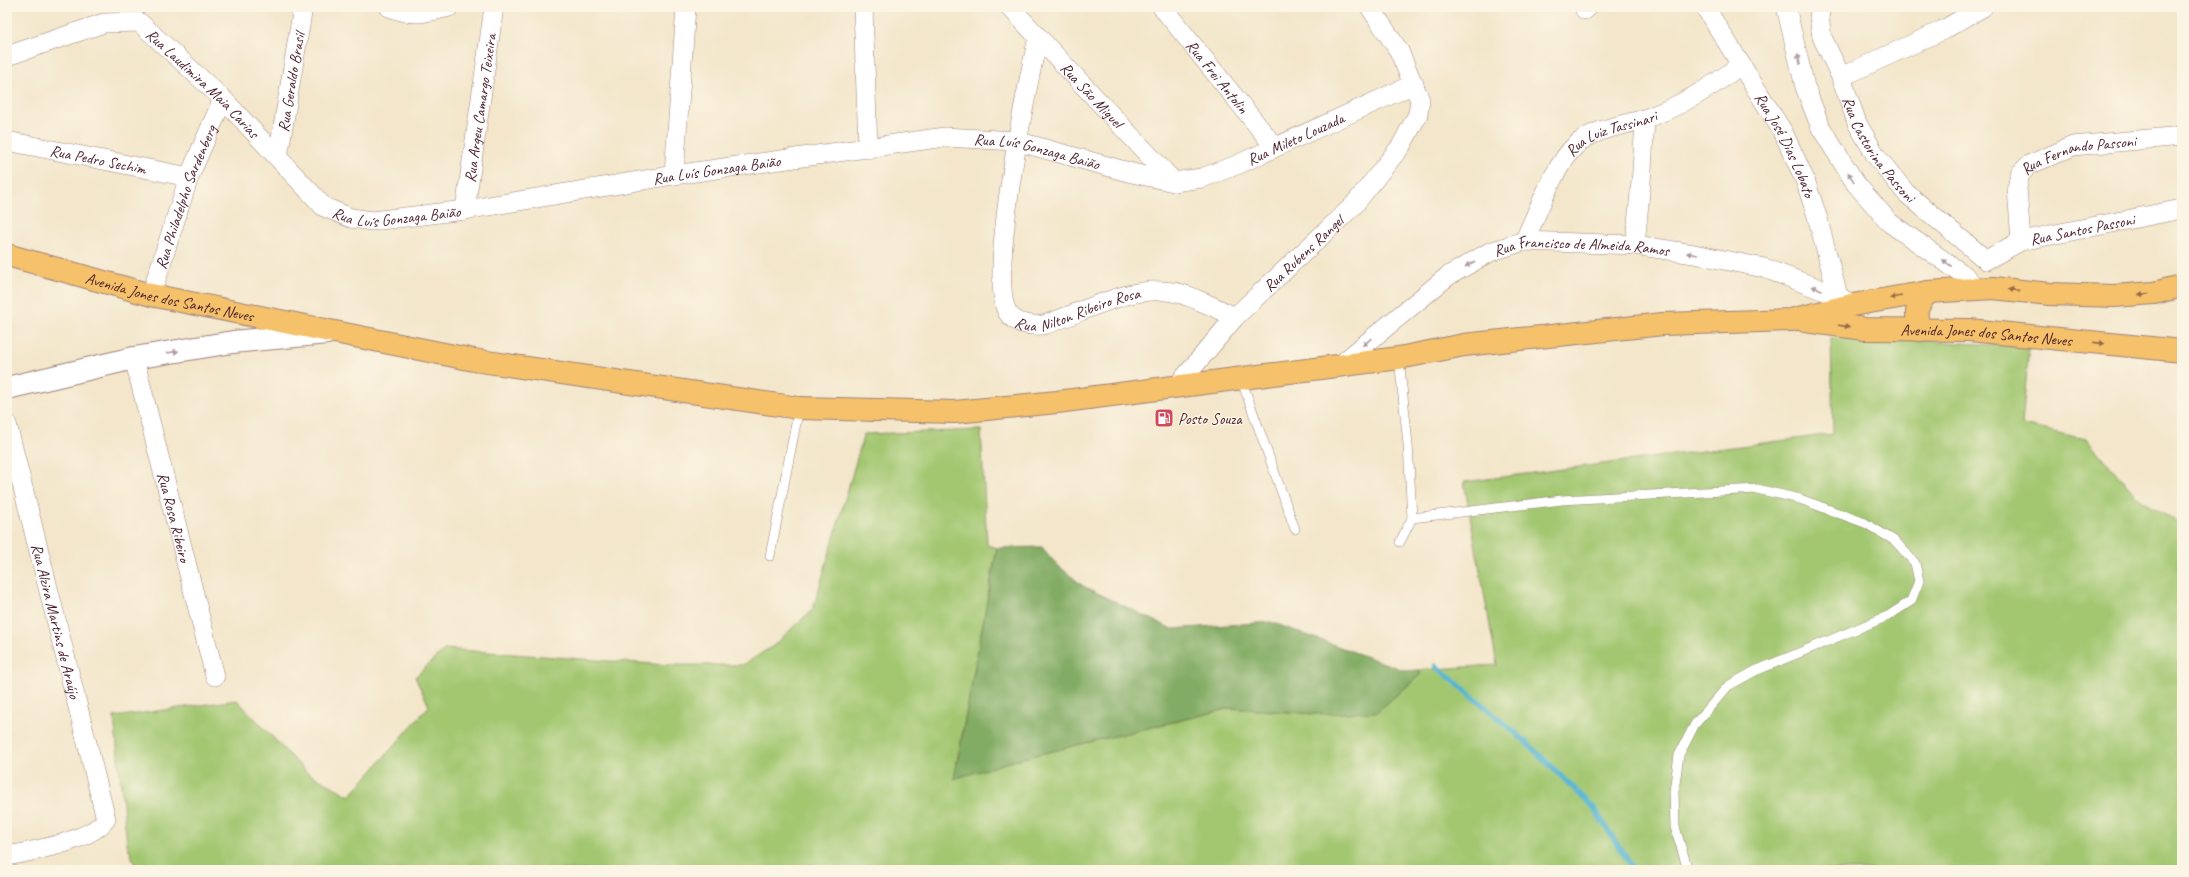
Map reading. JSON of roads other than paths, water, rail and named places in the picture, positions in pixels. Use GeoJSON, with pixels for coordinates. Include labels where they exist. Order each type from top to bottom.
{"type":"FeatureCollection","features":[{"type":"Feature","properties":{"kind":"highway","name":"Avenida Jones dos Santos Neves"},"geometry":{"type":"LineString","coordinates":[[7,255],[151,295],[474,360],[799,408],[956,412],[1057,402],[1178,385],[1399,358],[1464,345],[1663,324],[1792,320],[1865,329],[1969,330],[2182,351]]}},
{"type":"Feature","properties":{"kind":"highway"},"geometry":{"type":"LineString","coordinates":[[1792,320],[1845,300],[1928,292],[1985,288],[2050,294],[2114,296],[2154,293],[2182,286]]}},
{"type":"Feature","properties":{"kind":"highway"},"geometry":{"type":"LineString","coordinates":[[1920,330],[1915,316],[1918,305],[1928,292]]}},
{"type":"Feature","properties":{"kind":"street","name":"Rua Geraldo Brasil"},"geometry":{"type":"LineString","coordinates":[[278,157],[303,7]]}},
{"type":"Feature","properties":{"kind":"street"},"geometry":{"type":"LineString","coordinates":[[389,7],[400,12],[418,15],[449,7]]}},
{"type":"Feature","properties":{"kind":"street","name":"Rua Argeu Camargo Teixeira"},"geometry":{"type":"LineString","coordinates":[[465,210],[494,7]]}},
{"type":"Feature","properties":{"kind":"street"},"geometry":{"type":"LineString","coordinates":[[674,175],[686,7]]}},
{"type":"Feature","properties":{"kind":"street"},"geometry":{"type":"LineString","coordinates":[[863,7],[868,149]]}},
{"type":"Feature","properties":{"kind":"street","name":"Rua São Miguel"},"geometry":{"type":"LineString","coordinates":[[1010,7],[1174,182]]}},
{"type":"Feature","properties":{"kind":"street","name":"Rua Frei Antolin"},"geometry":{"type":"LineString","coordinates":[[1162,7],[1274,146]]}},
{"type":"Feature","properties":{"kind":"street"},"geometry":{"type":"LineString","coordinates":[[1370,7],[1399,51],[1414,84]]}},
{"type":"Feature","properties":{"kind":"street","name":"Rua José Dias Lobato"},"geometry":{"type":"LineString","coordinates":[[1705,7],[1783,132],[1804,180],[1845,300]]}},
{"type":"Feature","properties":{"kind":"street"},"geometry":{"type":"LineString","coordinates":[[1786,7],[1805,87],[1821,128],[1856,184],[1890,223],[1985,288],[1986,260]]}},
{"type":"Feature","properties":{"kind":"street","name":"Rua Castorina Passoni"},"geometry":{"type":"LineString","coordinates":[[1821,7],[1819,17],[1822,37],[1841,77],[1857,123],[1876,156],[1906,193],[1986,260]]}},
{"type":"Feature","properties":{"kind":"street"},"geometry":{"type":"LineString","coordinates":[[1841,77],[1943,30],[1984,7]]}},
{"type":"Feature","properties":{"kind":"street","name":"Rua Laudimira Maia Carias"},"geometry":{"type":"LineString","coordinates":[[7,56],[104,23],[139,22],[223,99],[278,157]]}},
{"type":"Feature","properties":{"kind":"street","name":"Rua Nilton Ribeiro Rosa"},"geometry":{"type":"LineString","coordinates":[[1038,37],[1016,141],[1002,257],[1002,298],[1008,313],[1017,321],[1032,326],[1043,326],[1123,297],[1147,290],[1173,292],[1235,317]]}},
{"type":"Feature","properties":{"kind":"street","name":"Rua Luiz Tassinari"},"geometry":{"type":"LineString","coordinates":[[1524,241],[1560,164],[1577,145],[1595,133],[1645,119],[1686,101],[1720,82],[1740,65]]}},
{"type":"Feature","properties":{"kind":"street","name":"Rua Mileto Louzada"},"geometry":{"type":"LineString","coordinates":[[1174,182],[1202,178],[1238,164],[1274,146],[1414,84]]}},
{"type":"Feature","properties":{"kind":"street","name":"Rua Rubens Rangel"},"geometry":{"type":"LineString","coordinates":[[1178,385],[1235,317],[1354,205],[1402,146],[1418,114],[1420,100],[1414,84]]}},
{"type":"Feature","properties":{"kind":"street","name":"Rua Philadelpho Sardenberg"},"geometry":{"type":"LineString","coordinates":[[151,295],[189,177],[223,99]]}},
{"type":"Feature","properties":{"kind":"street"},"geometry":{"type":"LineString","coordinates":[[1635,245],[1645,119]]}},
{"type":"Feature","properties":{"kind":"street","name":"Rua Fernando Passoni"},"geometry":{"type":"LineString","coordinates":[[2021,241],[2017,188],[2020,174],[2029,165],[2073,146],[2182,136]]}},
{"type":"Feature","properties":{"kind":"street","name":"Rua Luís Gonzaga Baião"},"geometry":{"type":"LineString","coordinates":[[278,157],[324,207],[351,218],[372,221],[465,210],[674,175],[945,137],[1016,141],[1132,173],[1174,182]]}},
{"type":"Feature","properties":{"kind":"street","name":"Rua Pedro Sechim"},"geometry":{"type":"LineString","coordinates":[[7,141],[189,177]]}},
{"type":"Feature","properties":{"kind":"street","name":"Rua Santos Passoni"},"geometry":{"type":"LineString","coordinates":[[1986,260],[2021,241],[2182,209]]}},
{"type":"Feature","properties":{"kind":"street","name":"Rua Francisco de Almeida Ramos"},"geometry":{"type":"LineString","coordinates":[[1340,365],[1448,276],[1490,252],[1524,241],[1635,245],[1764,268],[1845,300]]}},
{"type":"Feature","properties":{"kind":"street"},"geometry":{"type":"LineString","coordinates":[[7,388],[134,358],[233,342],[333,332]]}},
{"type":"Feature","properties":{"kind":"street","name":"Rua Rosa Ribeiro"},"geometry":{"type":"LineString","coordinates":[[134,358],[214,676]]}},
{"type":"Feature","properties":{"kind":"street","name":"Rua Alzira Martins de Araújo"},"geometry":{"type":"LineString","coordinates":[[7,424],[106,819],[101,827],[93,832],[42,849],[7,856]]}},
{"type":"Feature","properties":{"kind":"lane"},"geometry":{"type":"LineString","coordinates":[[1399,358],[1408,444],[1412,518],[1400,542]]}},
{"type":"Feature","properties":{"kind":"lane"},"geometry":{"type":"LineString","coordinates":[[1241,377],[1295,529]]}},
{"type":"Feature","properties":{"kind":"lane"},"geometry":{"type":"LineString","coordinates":[[770,556],[799,408]]}},
{"type":"Feature","properties":{"kind":"lane"},"geometry":{"type":"LineString","coordinates":[[1412,518],[1475,512],[1562,500],[1757,489],[1800,499],[1865,522],[1895,541],[1915,563],[1919,582],[1911,601],[1888,616],[1754,671],[1728,686],[1695,724],[1679,755],[1674,791],[1675,827],[1688,870]]}},
{"type":"Feature","properties":{"kind":"waterway"},"geometry":{"type":"LineString","coordinates":[[1436,666],[1523,739],[1593,807],[1634,870]]}},
{"type":"Feature","properties":{"kind":"place","name":"Posto Souza"},"geometry":{"type":"Point","coordinates":[1164,418]}}]}
